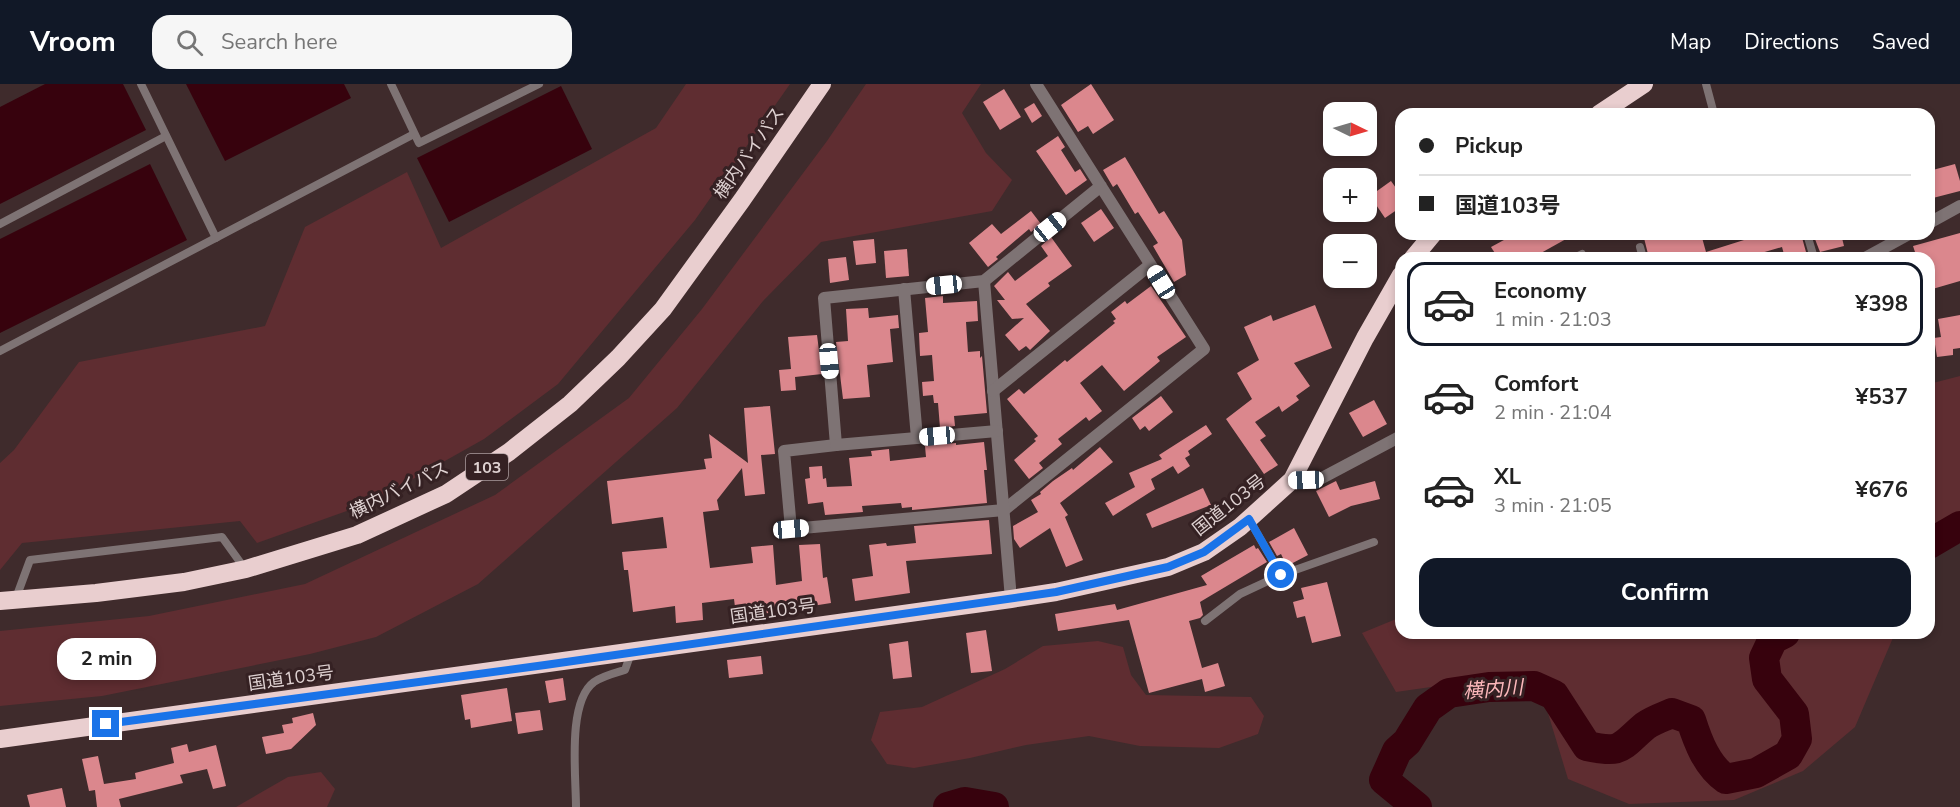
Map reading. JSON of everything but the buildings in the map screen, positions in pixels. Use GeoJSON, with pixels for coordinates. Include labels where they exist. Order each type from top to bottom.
{"type":"FeatureCollection","features":[{"type":"Feature","properties":{"kind":"highway","name":"横内バイパス"},"geometry":{"type":"LineString","coordinates":[[8,600],[96,593],[184,582],[246,569],[357,535],[446,494],[510,452],[570,404],[618,358],[663,309],[822,84]]}},
{"type":"Feature","properties":{"kind":"highway"},"geometry":{"type":"LineString","coordinates":[[1608,108],[1644,84]]}},
{"type":"Feature","properties":{"kind":"highway"},"geometry":{"type":"LineString","coordinates":[[1418,252],[1428,240]]}},
{"type":"Feature","properties":{"kind":"highway","name":"国道103号"},"geometry":{"type":"LineString","coordinates":[[0,739],[1056,592],[1168,567],[1204,552],[1249,519],[1292,480],[1365,338],[1395,286]]}},
{"type":"Feature","properties":{"kind":"street"},"geometry":{"type":"LineString","coordinates":[[997,431],[784,451],[791,529],[1004,510],[1204,349],[1036,84]]}},
{"type":"Feature","properties":{"kind":"street"},"geometry":{"type":"LineString","coordinates":[[836,445],[824,298],[984,281],[1101,186]]}},
{"type":"Feature","properties":{"kind":"street"},"geometry":{"type":"LineString","coordinates":[[1935,220],[1960,206]]}},
{"type":"Feature","properties":{"kind":"street"},"geometry":{"type":"LineString","coordinates":[[1876,252],[1898,240]]}},
{"type":"Feature","properties":{"kind":"street"},"geometry":{"type":"LineString","coordinates":[[993,391],[1150,265]]}},
{"type":"Feature","properties":{"kind":"street"},"geometry":{"type":"LineString","coordinates":[[984,281],[1011,598]]}},
{"type":"Feature","properties":{"kind":"street"},"geometry":{"type":"LineString","coordinates":[[904,289],[917,438]]}},
{"type":"Feature","properties":{"kind":"street"},"geometry":{"type":"LineString","coordinates":[[1292,480],[1320,479],[1395,439]]}},
{"type":"Feature","properties":{"kind":"lane"},"geometry":{"type":"LineString","coordinates":[[141,84],[216,238]]}},
{"type":"Feature","properties":{"kind":"lane"},"geometry":{"type":"LineString","coordinates":[[391,84],[419,143],[539,84]]}},
{"type":"Feature","properties":{"kind":"lane"},"geometry":{"type":"LineString","coordinates":[[1706,84],[1712,108]]}},
{"type":"Feature","properties":{"kind":"lane"},"geometry":{"type":"LineString","coordinates":[[0,351],[414,134]]}},
{"type":"Feature","properties":{"kind":"lane"},"geometry":{"type":"LineString","coordinates":[[0,224],[166,136]]}},
{"type":"Feature","properties":{"kind":"lane"},"geometry":{"type":"LineString","coordinates":[[1640,247],[1641,252]]}},
{"type":"Feature","properties":{"kind":"lane"},"geometry":{"type":"LineString","coordinates":[[1249,519],[1281,575]]}},
{"type":"Feature","properties":{"kind":"lane"},"geometry":{"type":"LineString","coordinates":[[8,600],[30,560],[222,537],[246,569]]}},
{"type":"Feature","properties":{"kind":"lane"},"geometry":{"type":"LineString","coordinates":[[1205,621],[1240,594],[1281,575],[1374,542]]}},
{"type":"Feature","properties":{"kind":"lane"},"geometry":{"type":"LineString","coordinates":[[576,807],[575,719],[584,693],[595,682],[625,670],[631,652]]}},
{"type":"Feature","properties":{"kind":"shaded area"},"geometry":{"type":"Polygon","coordinates":[[[45,84],[123,84],[146,130],[0,204],[0,107],[45,84]]]}},
{"type":"Feature","properties":{"kind":"shaded area"},"geometry":{"type":"Polygon","coordinates":[[[186,84],[344,84],[351,98],[225,161],[186,84]]]}},
{"type":"Feature","properties":{"kind":"shaded area"},"geometry":{"type":"Polygon","coordinates":[[[686,84],[790,84],[695,220],[558,384],[484,439],[372,502],[257,543],[240,521],[22,543],[0,570],[0,463],[14,450],[79,362],[265,326],[305,227],[407,172],[441,248],[656,128],[686,84]]]}},
{"type":"Feature","properties":{"kind":"shaded area"},"geometry":{"type":"Polygon","coordinates":[[[866,84],[981,84],[962,113],[986,153],[1012,180],[992,211],[821,242],[763,301],[677,408],[478,584],[376,637],[310,654],[102,696],[0,706],[0,631],[149,616],[305,584],[495,495],[629,398],[702,309],[827,141],[866,84]]]}},
{"type":"Feature","properties":{"kind":"shaded area"},"geometry":{"type":"Polygon","coordinates":[[[561,86],[592,149],[449,222],[417,158],[561,86]]]}},
{"type":"Feature","properties":{"kind":"shaded area"},"geometry":{"type":"Polygon","coordinates":[[[150,164],[187,240],[0,333],[0,239],[150,164]]]}},
{"type":"Feature","properties":{"kind":"shaded area"},"geometry":{"type":"Polygon","coordinates":[[[1960,376],[1960,543],[1935,554],[1935,382],[1960,376]]]}},
{"type":"Feature","properties":{"kind":"shaded area"},"geometry":{"type":"Polygon","coordinates":[[[1395,619],[1395,639],[1892,639],[1855,727],[1803,771],[1734,800],[1629,804],[1568,779],[1544,700],[1508,676],[1396,692],[1362,633],[1395,619]]]}},
{"type":"Feature","properties":{"kind":"shaded area"},"geometry":{"type":"Polygon","coordinates":[[[1098,641],[1123,647],[1131,675],[1146,695],[1251,697],[1264,716],[1258,734],[1219,748],[1140,746],[1089,736],[1026,745],[914,768],[887,764],[871,740],[880,712],[922,707],[1005,669],[1043,646],[1098,641]]]}},
{"type":"Feature","properties":{"kind":"shaded area"},"geometry":{"type":"Polygon","coordinates":[[[321,772],[335,789],[327,807],[236,807],[288,777],[321,772]]]}},
{"type":"Feature","properties":{"kind":"waterway","name":"横内川"},"geometry":{"type":"LineString","coordinates":[[1935,541],[1960,526]]}},
{"type":"Feature","properties":{"kind":"waterway","name":"横内川"},"geometry":{"type":"LineString","coordinates":[[1417,807],[1384,780],[1397,751],[1407,742],[1428,708],[1449,693],[1489,687],[1534,686],[1554,695],[1587,746],[1599,748],[1620,747],[1648,724],[1672,713],[1691,720],[1700,745],[1719,774],[1726,779],[1756,773],[1788,755],[1797,739],[1794,714],[1767,679],[1764,658],[1773,639]]}},
{"type":"Feature","properties":{"kind":"waterway","name":"横内川"},"geometry":{"type":"LineString","coordinates":[[948,807],[965,802],[994,807]]}},
{"type":"Feature","properties":{"kind":"route"},"geometry":{"type":"LineString","coordinates":[[106,724],[545,665],[1056,592],[1168,567],[1204,552],[1249,519],[1281,575]]}}]}
